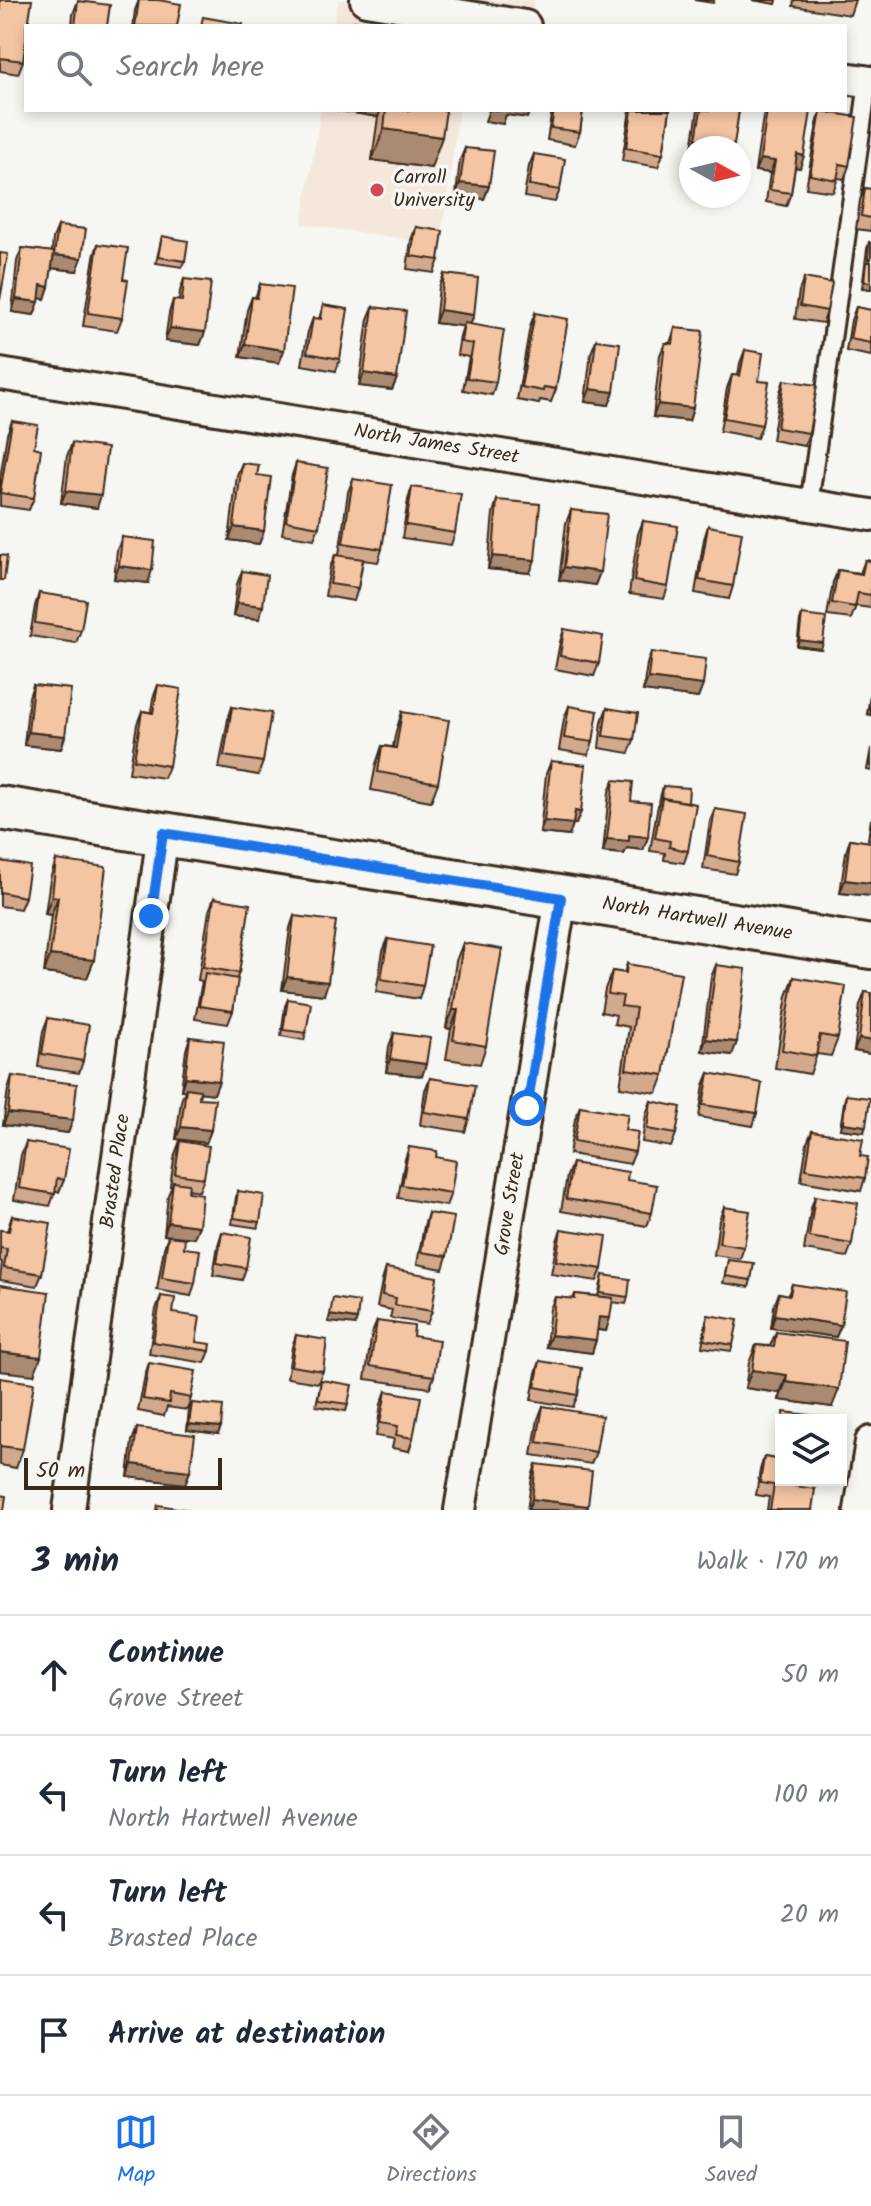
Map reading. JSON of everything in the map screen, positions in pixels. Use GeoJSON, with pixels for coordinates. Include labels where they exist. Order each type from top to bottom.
{"type":"FeatureCollection","features":[{"type":"Feature","properties":{"kind":"street"},"geometry":{"type":"LineString","coordinates":[[366,0],[513,24]]}},
{"type":"Feature","properties":{"kind":"street","name":"North James Street"},"geometry":{"type":"LineString","coordinates":[[0,374],[871,515]]}},
{"type":"Feature","properties":{"kind":"street","name":"North Hartwell Avenue"},"geometry":{"type":"LineString","coordinates":[[0,808],[871,947]]}},
{"type":"Feature","properties":{"kind":"street","name":"Brasted Place"},"geometry":{"type":"LineString","coordinates":[[69,1510],[163,833]]}},
{"type":"Feature","properties":{"kind":"street","name":"Grove Street"},"geometry":{"type":"LineString","coordinates":[[460,1510],[561,898]]}},
{"type":"Feature","properties":{"kind":"street"},"geometry":{"type":"LineString","coordinates":[[860,1510],[871,1442]]}},
{"type":"Feature","properties":{"kind":"lane"},"geometry":{"type":"LineString","coordinates":[[809,505],[861,81]]}},
{"type":"Feature","properties":{"kind":"shaded area"},"geometry":{"type":"Polygon","coordinates":[[[338,0],[475,0],[471,24],[334,24],[338,0]]]}},
{"type":"Feature","properties":{"kind":"shaded area"},"geometry":{"type":"Polygon","coordinates":[[[475,0],[534,0],[533,10],[475,0]]]}},
{"type":"Feature","properties":{"kind":"shaded area","name":"Carroll University"},"geometry":{"type":"Polygon","coordinates":[[[321,112],[459,112],[440,244],[302,224],[321,112]]]}},
{"type":"Feature","properties":{"kind":"building"},"geometry":{"type":"Polygon","coordinates":[[[0,0],[32,0],[28,24],[24,24],[23,61],[0,58],[0,0]]]}},
{"type":"Feature","properties":{"kind":"building"},"geometry":{"type":"Polygon","coordinates":[[[139,0],[181,4],[177,24],[135,24],[139,0]]]}},
{"type":"Feature","properties":{"kind":"building"},"geometry":{"type":"Polygon","coordinates":[[[78,1],[110,5],[107,24],[75,24],[78,1]]]}},
{"type":"Feature","properties":{"kind":"building"},"geometry":{"type":"Polygon","coordinates":[[[203,17],[243,24],[201,24],[203,17]]]}},
{"type":"Feature","properties":{"kind":"building"},"geometry":{"type":"Polygon","coordinates":[[[386,112],[446,112],[442,137],[384,129],[386,112]]]}},
{"type":"Feature","properties":{"kind":"building"},"geometry":{"type":"Polygon","coordinates":[[[554,112],[583,112],[580,132],[551,128],[554,112]]]}},
{"type":"Feature","properties":{"kind":"building"},"geometry":{"type":"Polygon","coordinates":[[[632,112],[670,112],[663,154],[626,148],[632,112]]]}},
{"type":"Feature","properties":{"kind":"building"},"geometry":{"type":"Polygon","coordinates":[[[701,112],[739,112],[735,136],[697,136],[701,112]]]}},
{"type":"Feature","properties":{"kind":"building"},"geometry":{"type":"Polygon","coordinates":[[[767,112],[811,112],[804,156],[797,154],[791,193],[770,190],[775,161],[760,159],[767,112]]]}},
{"type":"Feature","properties":{"kind":"building"},"geometry":{"type":"Polygon","coordinates":[[[821,112],[857,117],[849,166],[840,164],[837,180],[810,175],[821,112]]]}},
{"type":"Feature","properties":{"kind":"building"},"geometry":{"type":"Polygon","coordinates":[[[465,148],[494,151],[489,186],[460,183],[465,148]]]}},
{"type":"Feature","properties":{"kind":"building"},"geometry":{"type":"Polygon","coordinates":[[[534,154],[565,159],[560,190],[529,185],[534,154]]]}},
{"type":"Feature","properties":{"kind":"building"},"geometry":{"type":"Polygon","coordinates":[[[865,188],[871,189],[871,218],[861,216],[865,188]]]}},
{"type":"Feature","properties":{"kind":"building"},"geometry":{"type":"Polygon","coordinates":[[[58,226],[86,229],[82,258],[54,255],[58,226]]]}},
{"type":"Feature","properties":{"kind":"building"},"geometry":{"type":"Polygon","coordinates":[[[416,227],[443,231],[439,260],[411,256],[416,227]]]}},
{"type":"Feature","properties":{"kind":"building"},"geometry":{"type":"Polygon","coordinates":[[[162,236],[188,241],[185,261],[158,257],[162,236]]]}},
{"type":"Feature","properties":{"kind":"building"},"geometry":{"type":"Polygon","coordinates":[[[871,243],[871,259],[868,259],[871,243]]]}},
{"type":"Feature","properties":{"kind":"building"},"geometry":{"type":"Polygon","coordinates":[[[98,244],[128,248],[123,279],[128,280],[122,318],[88,313],[98,244]]]}},
{"type":"Feature","properties":{"kind":"building"},"geometry":{"type":"Polygon","coordinates":[[[22,248],[54,252],[49,287],[41,285],[39,302],[16,299],[22,248]]]}},
{"type":"Feature","properties":{"kind":"building"},"geometry":{"type":"Polygon","coordinates":[[[0,253],[8,254],[0,300],[0,253]]]}},
{"type":"Feature","properties":{"kind":"building"},"geometry":{"type":"Polygon","coordinates":[[[866,262],[871,262],[871,282],[864,281],[866,262]]]}},
{"type":"Feature","properties":{"kind":"building"},"geometry":{"type":"Polygon","coordinates":[[[444,274],[478,278],[474,315],[440,310],[444,274]]]}},
{"type":"Feature","properties":{"kind":"building"},"geometry":{"type":"Polygon","coordinates":[[[804,278],[832,283],[827,311],[800,306],[804,278]]]}},
{"type":"Feature","properties":{"kind":"building"},"geometry":{"type":"Polygon","coordinates":[[[184,279],[211,282],[205,332],[170,328],[173,300],[182,301],[184,279]]]}},
{"type":"Feature","properties":{"kind":"building"},"geometry":{"type":"Polygon","coordinates":[[[260,284],[292,288],[284,350],[245,344],[252,297],[257,298],[260,284]]]}},
{"type":"Feature","properties":{"kind":"building"},"geometry":{"type":"Polygon","coordinates":[[[323,305],[348,309],[340,359],[307,353],[313,318],[321,319],[323,305]]]}},
{"type":"Feature","properties":{"kind":"building"},"geometry":{"type":"Polygon","coordinates":[[[373,307],[406,311],[397,378],[364,373],[373,307]]]}},
{"type":"Feature","properties":{"kind":"building"},"geometry":{"type":"Polygon","coordinates":[[[856,307],[871,310],[871,343],[850,339],[856,307]]]}},
{"type":"Feature","properties":{"kind":"building"},"geometry":{"type":"Polygon","coordinates":[[[535,313],[568,319],[556,389],[544,387],[543,391],[521,387],[535,313]]]}},
{"type":"Feature","properties":{"kind":"building"},"geometry":{"type":"Polygon","coordinates":[[[464,323],[504,330],[496,382],[467,378],[473,344],[461,342],[464,323]]]}},
{"type":"Feature","properties":{"kind":"building"},"geometry":{"type":"Polygon","coordinates":[[[675,328],[703,331],[693,408],[658,404],[665,343],[673,344],[675,328]]]}},
{"type":"Feature","properties":{"kind":"building"},"geometry":{"type":"Polygon","coordinates":[[[596,340],[620,343],[614,392],[590,389],[596,340]]]}},
{"type":"Feature","properties":{"kind":"building"},"geometry":{"type":"Polygon","coordinates":[[[745,350],[763,353],[759,381],[769,382],[762,425],[724,418],[732,375],[740,376],[745,350]]]}},
{"type":"Feature","properties":{"kind":"building"},"geometry":{"type":"Polygon","coordinates":[[[784,380],[817,385],[809,433],[777,428],[784,380]]]}},
{"type":"Feature","properties":{"kind":"building"},"geometry":{"type":"Polygon","coordinates":[[[12,421],[38,425],[34,447],[41,449],[34,498],[0,493],[12,421]]]}},
{"type":"Feature","properties":{"kind":"building"},"geometry":{"type":"Polygon","coordinates":[[[72,443],[107,448],[101,495],[66,491],[72,443]]]}},
{"type":"Feature","properties":{"kind":"building"},"geometry":{"type":"Polygon","coordinates":[[[242,463],[259,465],[257,475],[271,477],[264,531],[234,527],[242,463]]]}},
{"type":"Feature","properties":{"kind":"building"},"geometry":{"type":"Polygon","coordinates":[[[296,463],[328,468],[319,527],[286,521],[296,463]]]}},
{"type":"Feature","properties":{"kind":"building"},"geometry":{"type":"Polygon","coordinates":[[[353,479],[392,485],[382,549],[343,543],[353,479]]]}},
{"type":"Feature","properties":{"kind":"building"},"geometry":{"type":"Polygon","coordinates":[[[412,487],[461,494],[455,533],[406,525],[412,487]]]}},
{"type":"Feature","properties":{"kind":"building"},"geometry":{"type":"Polygon","coordinates":[[[497,500],[540,504],[535,560],[493,556],[497,500]]]}},
{"type":"Feature","properties":{"kind":"building"},"geometry":{"type":"Polygon","coordinates":[[[571,510],[607,514],[600,572],[564,567],[571,510]]]}},
{"type":"Feature","properties":{"kind":"building"},"geometry":{"type":"Polygon","coordinates":[[[643,521],[678,526],[668,587],[634,581],[643,521]]]}},
{"type":"Feature","properties":{"kind":"building"},"geometry":{"type":"Polygon","coordinates":[[[708,526],[742,532],[733,586],[699,580],[708,526]]]}},
{"type":"Feature","properties":{"kind":"building"},"geometry":{"type":"Polygon","coordinates":[[[122,537],[155,541],[152,570],[119,566],[122,537]]]}},
{"type":"Feature","properties":{"kind":"building"},"geometry":{"type":"Polygon","coordinates":[[[0,555],[7,556],[4,580],[0,580],[0,555]]]}},
{"type":"Feature","properties":{"kind":"building"},"geometry":{"type":"Polygon","coordinates":[[[335,555],[363,559],[358,588],[330,584],[335,555]]]}},
{"type":"Feature","properties":{"kind":"building"},"geometry":{"type":"Polygon","coordinates":[[[865,560],[871,561],[871,595],[858,593],[855,607],[832,603],[838,570],[862,574],[865,560]]]}},
{"type":"Feature","properties":{"kind":"building"},"geometry":{"type":"Polygon","coordinates":[[[242,571],[267,575],[263,606],[237,603],[242,571]]]}},
{"type":"Feature","properties":{"kind":"building"},"geometry":{"type":"Polygon","coordinates":[[[39,593],[86,600],[81,630],[35,623],[39,593]]]}},
{"type":"Feature","properties":{"kind":"building"},"geometry":{"type":"Polygon","coordinates":[[[802,615],[826,618],[823,643],[799,640],[802,615]]]}},
{"type":"Feature","properties":{"kind":"building"},"geometry":{"type":"Polygon","coordinates":[[[564,629],[603,636],[599,663],[560,656],[564,629]]]}},
{"type":"Feature","properties":{"kind":"building"},"geometry":{"type":"Polygon","coordinates":[[[651,652],[706,659],[703,685],[648,678],[651,652]]]}},
{"type":"Feature","properties":{"kind":"building"},"geometry":{"type":"Polygon","coordinates":[[[33,685],[71,689],[65,736],[28,732],[33,685]]]}},
{"type":"Feature","properties":{"kind":"building"},"geometry":{"type":"Polygon","coordinates":[[[158,685],[181,689],[169,766],[134,760],[142,711],[153,713],[158,685]]]}},
{"type":"Feature","properties":{"kind":"building"},"geometry":{"type":"Polygon","coordinates":[[[569,706],[598,711],[593,742],[564,738],[569,706]]]}},
{"type":"Feature","properties":{"kind":"building"},"geometry":{"type":"Polygon","coordinates":[[[232,707],[271,713],[263,762],[224,756],[232,707]]]}},
{"type":"Feature","properties":{"kind":"building"},"geometry":{"type":"Polygon","coordinates":[[[607,708],[638,713],[634,740],[603,736],[607,708]]]}},
{"type":"Feature","properties":{"kind":"building"},"geometry":{"type":"Polygon","coordinates":[[[402,712],[449,720],[438,783],[378,772],[382,746],[396,748],[402,712]]]}},
{"type":"Feature","properties":{"kind":"building"},"geometry":{"type":"Polygon","coordinates":[[[551,761],[586,765],[581,812],[575,811],[573,824],[544,821],[551,761]]]}},
{"type":"Feature","properties":{"kind":"building"},"geometry":{"type":"Polygon","coordinates":[[[614,780],[633,782],[631,801],[651,803],[648,837],[629,835],[629,841],[607,839],[614,780]]]}},
{"type":"Feature","properties":{"kind":"building"},"geometry":{"type":"Polygon","coordinates":[[[663,786],[689,788],[688,802],[662,798],[663,786]]]}},
{"type":"Feature","properties":{"kind":"building"},"geometry":{"type":"Polygon","coordinates":[[[662,798],[696,804],[688,851],[669,847],[670,841],[655,838],[662,798]]]}},
{"type":"Feature","properties":{"kind":"building"},"geometry":{"type":"Polygon","coordinates":[[[715,809],[747,814],[739,862],[707,856],[715,809]]]}},
{"type":"Feature","properties":{"kind":"building"},"geometry":{"type":"Polygon","coordinates":[[[850,839],[871,842],[871,883],[845,880],[850,839]]]}},
{"type":"Feature","properties":{"kind":"building"},"geometry":{"type":"Polygon","coordinates":[[[56,860],[106,867],[94,960],[50,955],[58,897],[52,896],[56,860]]]}},
{"type":"Feature","properties":{"kind":"building"},"geometry":{"type":"Polygon","coordinates":[[[0,861],[30,866],[25,897],[0,892],[0,861]]]}},
{"type":"Feature","properties":{"kind":"building"},"geometry":{"type":"Polygon","coordinates":[[[214,898],[250,904],[239,973],[203,967],[214,898]]]}},
{"type":"Feature","properties":{"kind":"building"},"geometry":{"type":"Polygon","coordinates":[[[294,916],[336,921],[328,982],[287,977],[294,916]]]}},
{"type":"Feature","properties":{"kind":"building"},"geometry":{"type":"Polygon","coordinates":[[[388,939],[430,946],[423,986],[381,979],[388,939]]]}},
{"type":"Feature","properties":{"kind":"building"},"geometry":{"type":"Polygon","coordinates":[[[463,943],[502,949],[486,1046],[453,1040],[458,1010],[453,1010],[463,943]]]}},
{"type":"Feature","properties":{"kind":"building"},"geometry":{"type":"Polygon","coordinates":[[[627,964],[681,973],[664,1075],[626,1069],[636,1008],[621,1006],[623,996],[608,994],[612,971],[626,973],[627,964]]]}},
{"type":"Feature","properties":{"kind":"building"},"geometry":{"type":"Polygon","coordinates":[[[716,965],[746,969],[737,1042],[706,1039],[716,965]]]}},
{"type":"Feature","properties":{"kind":"building"},"geometry":{"type":"Polygon","coordinates":[[[205,973],[238,979],[233,1011],[199,1006],[205,973]]]}},
{"type":"Feature","properties":{"kind":"building"},"geometry":{"type":"Polygon","coordinates":[[[794,977],[846,986],[838,1038],[820,1035],[816,1056],[782,1050],[794,977]]]}},
{"type":"Feature","properties":{"kind":"building"},"geometry":{"type":"Polygon","coordinates":[[[865,992],[871,993],[871,1040],[859,1039],[865,992]]]}},
{"type":"Feature","properties":{"kind":"building"},"geometry":{"type":"Polygon","coordinates":[[[288,999],[311,1003],[306,1033],[283,1030],[288,999]]]}},
{"type":"Feature","properties":{"kind":"building"},"geometry":{"type":"Polygon","coordinates":[[[48,1018],[89,1025],[83,1061],[42,1054],[48,1018]]]}},
{"type":"Feature","properties":{"kind":"building"},"geometry":{"type":"Polygon","coordinates":[[[394,1033],[430,1038],[426,1064],[390,1059],[394,1033]]]}},
{"type":"Feature","properties":{"kind":"building"},"geometry":{"type":"Polygon","coordinates":[[[190,1037],[224,1041],[219,1081],[185,1077],[190,1037]]]}},
{"type":"Feature","properties":{"kind":"building"},"geometry":{"type":"Polygon","coordinates":[[[709,1073],[762,1083],[757,1113],[703,1105],[709,1073]]]}},
{"type":"Feature","properties":{"kind":"building"},"geometry":{"type":"Polygon","coordinates":[[[12,1076],[77,1084],[73,1120],[8,1113],[12,1076]]]}},
{"type":"Feature","properties":{"kind":"building"},"geometry":{"type":"Polygon","coordinates":[[[430,1078],[475,1085],[469,1119],[424,1112],[430,1078]]]}},
{"type":"Feature","properties":{"kind":"building"},"geometry":{"type":"Polygon","coordinates":[[[186,1088],[200,1090],[199,1098],[215,1099],[211,1130],[181,1127],[186,1088]]]}},
{"type":"Feature","properties":{"kind":"building"},"geometry":{"type":"Polygon","coordinates":[[[846,1095],[870,1098],[866,1126],[843,1123],[846,1095]]]}},
{"type":"Feature","properties":{"kind":"building"},"geometry":{"type":"Polygon","coordinates":[[[651,1101],[681,1107],[676,1134],[647,1129],[651,1101]]]}},
{"type":"Feature","properties":{"kind":"building"},"geometry":{"type":"Polygon","coordinates":[[[580,1106],[628,1114],[625,1130],[638,1132],[635,1152],[574,1141],[580,1106]]]}},
{"type":"Feature","properties":{"kind":"building"},"geometry":{"type":"Polygon","coordinates":[[[812,1131],[863,1139],[860,1156],[868,1157],[865,1178],[806,1169],[812,1131]]]}},
{"type":"Feature","properties":{"kind":"building"},"geometry":{"type":"Polygon","coordinates":[[[180,1141],[209,1146],[204,1178],[175,1174],[180,1141]]]}},
{"type":"Feature","properties":{"kind":"building"},"geometry":{"type":"Polygon","coordinates":[[[26,1142],[69,1149],[64,1180],[57,1178],[55,1194],[19,1188],[26,1142]]]}},
{"type":"Feature","properties":{"kind":"building"},"geometry":{"type":"Polygon","coordinates":[[[409,1147],[437,1151],[436,1157],[456,1161],[451,1193],[402,1185],[409,1147]]]}},
{"type":"Feature","properties":{"kind":"building"},"geometry":{"type":"Polygon","coordinates":[[[572,1163],[628,1172],[627,1180],[657,1185],[652,1213],[566,1199],[572,1163]]]}},
{"type":"Feature","properties":{"kind":"building"},"geometry":{"type":"Polygon","coordinates":[[[173,1182],[189,1184],[188,1192],[202,1194],[199,1226],[168,1222],[173,1182]]]}},
{"type":"Feature","properties":{"kind":"building"},"geometry":{"type":"Polygon","coordinates":[[[238,1191],[264,1195],[260,1222],[234,1218],[238,1191]]]}},
{"type":"Feature","properties":{"kind":"building"},"geometry":{"type":"Polygon","coordinates":[[[815,1196],[858,1203],[852,1244],[809,1237],[815,1196]]]}},
{"type":"Feature","properties":{"kind":"building"},"geometry":{"type":"Polygon","coordinates":[[[724,1207],[750,1211],[744,1247],[719,1243],[724,1207]]]}},
{"type":"Feature","properties":{"kind":"building"},"geometry":{"type":"Polygon","coordinates":[[[428,1213],[454,1217],[447,1256],[421,1252],[428,1213]]]}},
{"type":"Feature","properties":{"kind":"building"},"geometry":{"type":"Polygon","coordinates":[[[12,1216],[51,1223],[42,1274],[4,1268],[7,1249],[0,1248],[0,1230],[9,1231],[12,1216]]]}},
{"type":"Feature","properties":{"kind":"building"},"geometry":{"type":"Polygon","coordinates":[[[561,1229],[607,1236],[602,1269],[556,1261],[561,1229]]]}},
{"type":"Feature","properties":{"kind":"building"},"geometry":{"type":"Polygon","coordinates":[[[222,1232],[251,1237],[246,1268],[217,1263],[222,1232]]]}},
{"type":"Feature","properties":{"kind":"building"},"geometry":{"type":"Polygon","coordinates":[[[168,1236],[185,1238],[184,1248],[200,1250],[195,1283],[162,1278],[168,1236]]]}},
{"type":"Feature","properties":{"kind":"building"},"geometry":{"type":"Polygon","coordinates":[[[728,1260],[754,1263],[751,1280],[725,1276],[728,1260]]]}},
{"type":"Feature","properties":{"kind":"building"},"geometry":{"type":"Polygon","coordinates":[[[386,1268],[437,1277],[432,1311],[395,1305],[396,1298],[382,1295],[386,1268]]]}},
{"type":"Feature","properties":{"kind":"building"},"geometry":{"type":"Polygon","coordinates":[[[603,1275],[630,1279],[628,1297],[600,1293],[603,1275]]]}},
{"type":"Feature","properties":{"kind":"building"},"geometry":{"type":"Polygon","coordinates":[[[792,1284],[846,1292],[841,1325],[775,1315],[779,1293],[790,1295],[792,1284]]]}},
{"type":"Feature","properties":{"kind":"building"},"geometry":{"type":"Polygon","coordinates":[[[0,1285],[49,1292],[41,1357],[0,1352],[0,1285]]]}},
{"type":"Feature","properties":{"kind":"building"},"geometry":{"type":"Polygon","coordinates":[[[575,1294],[613,1298],[610,1318],[599,1317],[596,1340],[551,1335],[555,1297],[575,1299],[575,1294]]]}},
{"type":"Feature","properties":{"kind":"building"},"geometry":{"type":"Polygon","coordinates":[[[161,1296],[175,1298],[173,1313],[200,1317],[196,1342],[211,1344],[210,1351],[153,1342],[161,1296]]]}},
{"type":"Feature","properties":{"kind":"building"},"geometry":{"type":"Polygon","coordinates":[[[333,1298],[359,1302],[357,1319],[330,1315],[333,1298]]]}},
{"type":"Feature","properties":{"kind":"building"},"geometry":{"type":"Polygon","coordinates":[[[708,1315],[738,1320],[733,1345],[704,1340],[708,1315]]]}},
{"type":"Feature","properties":{"kind":"building"},"geometry":{"type":"Polygon","coordinates":[[[377,1321],[414,1326],[413,1336],[439,1340],[434,1376],[370,1366],[377,1321]]]}},
{"type":"Feature","properties":{"kind":"building"},"geometry":{"type":"Polygon","coordinates":[[[776,1332],[845,1341],[839,1389],[786,1382],[787,1375],[752,1370],[756,1345],[774,1347],[776,1332]]]}},
{"type":"Feature","properties":{"kind":"building"},"geometry":{"type":"Polygon","coordinates":[[[296,1335],[327,1340],[323,1371],[291,1366],[296,1335]]]}},
{"type":"Feature","properties":{"kind":"building"},"geometry":{"type":"Polygon","coordinates":[[[540,1361],[582,1368],[578,1395],[535,1387],[540,1361]]]}},
{"type":"Feature","properties":{"kind":"building"},"geometry":{"type":"Polygon","coordinates":[[[149,1363],[196,1371],[191,1398],[170,1394],[169,1403],[143,1399],[149,1363]]]}},
{"type":"Feature","properties":{"kind":"building"},"geometry":{"type":"Polygon","coordinates":[[[0,1378],[34,1383],[23,1449],[0,1446],[0,1378]]]}},
{"type":"Feature","properties":{"kind":"building"},"geometry":{"type":"Polygon","coordinates":[[[321,1380],[352,1385],[348,1404],[318,1400],[321,1380]]]}},
{"type":"Feature","properties":{"kind":"building"},"geometry":{"type":"Polygon","coordinates":[[[386,1391],[421,1397],[413,1438],[396,1435],[398,1426],[380,1423],[386,1391]]]}},
{"type":"Feature","properties":{"kind":"building"},"geometry":{"type":"Polygon","coordinates":[[[192,1403],[223,1406],[221,1427],[189,1424],[192,1403]]]}},
{"type":"Feature","properties":{"kind":"building"},"geometry":{"type":"Polygon","coordinates":[[[543,1406],[602,1416],[596,1452],[537,1442],[543,1406]]]}},
{"type":"Feature","properties":{"kind":"building"},"geometry":{"type":"Polygon","coordinates":[[[137,1428],[195,1435],[190,1471],[132,1464],[137,1428]]]}},
{"type":"Feature","properties":{"kind":"building"},"geometry":{"type":"Polygon","coordinates":[[[764,1457],[775,1459],[775,1486],[815,1489],[812,1510],[770,1510],[774,1485],[760,1483],[764,1457]]]}},
{"type":"Feature","properties":{"kind":"building"},"geometry":{"type":"Polygon","coordinates":[[[536,1464],[592,1471],[588,1506],[532,1499],[536,1464]]]}},
{"type":"Feature","properties":{"kind":"building"},"geometry":{"type":"Polygon","coordinates":[[[0,1495],[6,1496],[4,1510],[0,1510],[0,1495]]]}},
{"type":"Feature","properties":{"kind":"building"},"geometry":{"type":"Polygon","coordinates":[[[158,1505],[189,1510],[157,1510],[158,1505]]]}},
{"type":"Feature","properties":{"kind":"place","name":"Carroll University"},"geometry":{"type":"Point","coordinates":[377,190]}},
{"type":"Feature","properties":{"kind":"route"},"geometry":{"type":"LineString","coordinates":[[151,916],[163,833],[561,898],[527,1108]]}}]}
